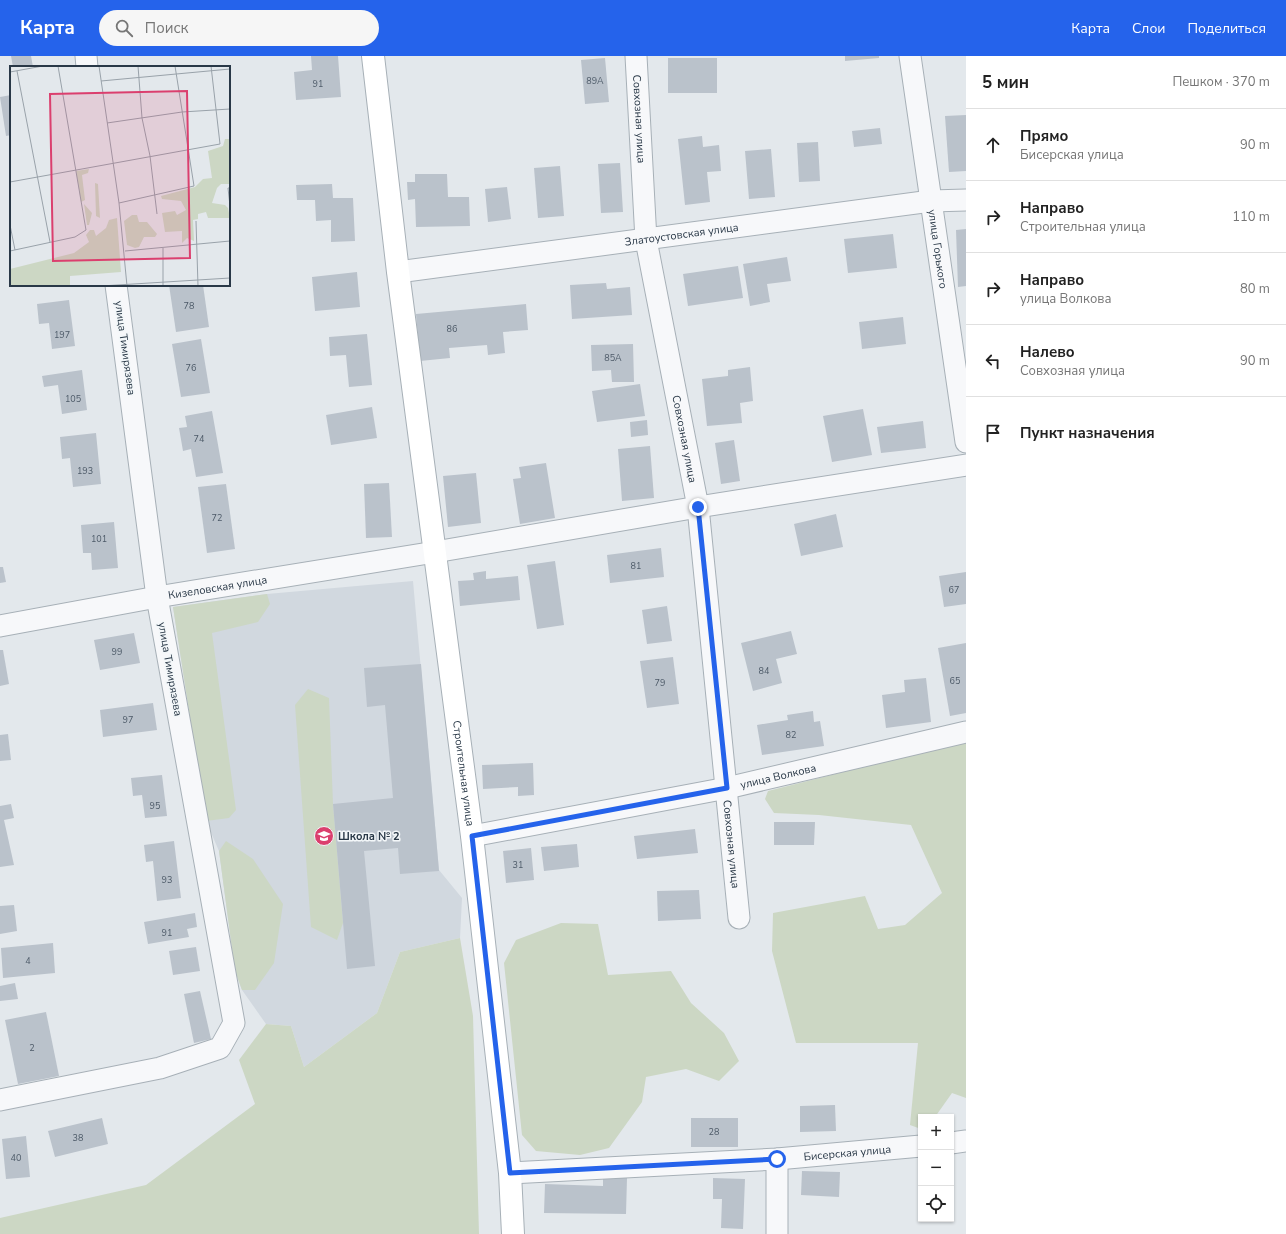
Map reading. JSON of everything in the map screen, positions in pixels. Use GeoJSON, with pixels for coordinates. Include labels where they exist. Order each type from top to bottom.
{"type":"FeatureCollection","features":[{"type":"Feature","properties":{"kind":"street"},"geometry":{"type":"LineString","coordinates":[[86,56],[87,66]]}},
{"type":"Feature","properties":{"kind":"street","name":"Строительная улица"},"geometry":{"type":"LineString","coordinates":[[373,56],[398,272],[472,836],[510,1173],[513,1234]]}},
{"type":"Feature","properties":{"kind":"street","name":"Совхозная улица"},"geometry":{"type":"LineString","coordinates":[[636,56],[646,240],[698,507],[740,918]]}},
{"type":"Feature","properties":{"kind":"street","name":"улица Горького"},"geometry":{"type":"LineString","coordinates":[[910,56],[966,442]]}},
{"type":"Feature","properties":{"kind":"street","name":"Златоустовская улица"},"geometry":{"type":"LineString","coordinates":[[398,272],[932,201],[966,200]]}},
{"type":"Feature","properties":{"kind":"street","name":"улица Тимирязева"},"geometry":{"type":"LineString","coordinates":[[0,1100],[160,1068],[220,1048],[234,1022],[158,597],[116,286]]}},
{"type":"Feature","properties":{"kind":"street","name":"Кизеловская улица"},"geometry":{"type":"LineString","coordinates":[[0,626],[158,597],[698,507],[966,465]]}},
{"type":"Feature","properties":{"kind":"street","name":"улица Волкова"},"geometry":{"type":"LineString","coordinates":[[472,836],[727,788],[966,732]]}},
{"type":"Feature","properties":{"kind":"street"},"geometry":{"type":"LineString","coordinates":[[954,1143],[966,1141]]}},
{"type":"Feature","properties":{"kind":"street","name":"Бисерская улица"},"geometry":{"type":"LineString","coordinates":[[510,1173],[777,1159],[918,1146]]}},
{"type":"Feature","properties":{"kind":"street"},"geometry":{"type":"LineString","coordinates":[[777,1159],[777,1234]]}},
{"type":"Feature","properties":{"kind":"shaded area","name":"Школа № 2"},"geometry":{"type":"Polygon","coordinates":[[[413,581],[439,870],[462,898],[460,938],[400,952],[377,1013],[304,1067],[291,1026],[266,1024],[242,990],[235,971],[219,851],[206,821],[173,607],[267,594],[413,581]]]}},
{"type":"Feature","properties":{"kind":"green space"},"geometry":{"type":"Polygon","coordinates":[[[267,594],[270,604],[258,622],[212,633],[236,810],[229,818],[206,821],[173,607],[267,594]]]}},
{"type":"Feature","properties":{"kind":"green space"},"geometry":{"type":"Polygon","coordinates":[[[308,689],[329,698],[333,804],[343,923],[337,940],[311,927],[295,705],[308,689]]]}},
{"type":"Feature","properties":{"kind":"green space"},"geometry":{"type":"Polygon","coordinates":[[[966,741],[966,1098],[952,1093],[937,1114],[918,1114],[918,1128],[910,1125],[918,1043],[796,1043],[772,951],[773,913],[865,896],[878,929],[905,925],[942,893],[911,825],[819,815],[774,813],[765,799],[768,791],[966,741]]]}},
{"type":"Feature","properties":{"kind":"green space"},"geometry":{"type":"Polygon","coordinates":[[[226,841],[253,859],[283,904],[274,963],[255,990],[242,990],[235,971],[219,851],[226,841]]]}},
{"type":"Feature","properties":{"kind":"green space"},"geometry":{"type":"Polygon","coordinates":[[[561,923],[598,924],[608,975],[671,971],[691,1003],[724,1033],[739,1061],[719,1081],[686,1069],[646,1077],[642,1102],[609,1148],[580,1155],[536,1151],[522,1135],[504,963],[516,940],[561,923]]]}},
{"type":"Feature","properties":{"kind":"green space"},"geometry":{"type":"Polygon","coordinates":[[[460,938],[473,1016],[479,1234],[0,1234],[0,1218],[146,1185],[255,1104],[239,1060],[266,1024],[291,1026],[304,1067],[377,1013],[400,952],[460,938]]]}},
{"type":"Feature","properties":{"kind":"building"},"geometry":{"type":"Polygon","coordinates":[[[11,56],[31,56],[33,66],[13,66],[11,56]]]}},
{"type":"Feature","properties":{"kind":"building"},"geometry":{"type":"Polygon","coordinates":[[[311,56],[338,56],[341,97],[296,100],[294,72],[312,70],[311,56]]]}},
{"type":"Feature","properties":{"kind":"building"},"geometry":{"type":"Polygon","coordinates":[[[845,56],[879,56],[879,58],[845,61],[845,56]]]}},
{"type":"Feature","properties":{"kind":"building"},"geometry":{"type":"Polygon","coordinates":[[[605,58],[609,102],[585,104],[581,60],[605,58]]]}},
{"type":"Feature","properties":{"kind":"building"},"geometry":{"type":"Polygon","coordinates":[[[668,58],[717,58],[717,93],[668,93],[668,58]]]}},
{"type":"Feature","properties":{"kind":"building"},"geometry":{"type":"Polygon","coordinates":[[[10,95],[10,135],[6,136],[0,97],[10,95]]]}},
{"type":"Feature","properties":{"kind":"building"},"geometry":{"type":"Polygon","coordinates":[[[966,115],[966,171],[949,172],[945,116],[966,115]]]}},
{"type":"Feature","properties":{"kind":"building"},"geometry":{"type":"Polygon","coordinates":[[[880,128],[882,144],[854,147],[852,131],[880,128]]]}},
{"type":"Feature","properties":{"kind":"building"},"geometry":{"type":"Polygon","coordinates":[[[702,136],[703,147],[719,145],[721,171],[707,172],[710,202],[685,205],[678,139],[702,136]]]}},
{"type":"Feature","properties":{"kind":"building"},"geometry":{"type":"Polygon","coordinates":[[[818,142],[820,181],[799,182],[797,143],[818,142]]]}},
{"type":"Feature","properties":{"kind":"building"},"geometry":{"type":"Polygon","coordinates":[[[771,149],[775,197],[749,199],[745,151],[771,149]]]}},
{"type":"Feature","properties":{"kind":"building"},"geometry":{"type":"Polygon","coordinates":[[[620,163],[623,212],[601,213],[598,164],[620,163]]]}},
{"type":"Feature","properties":{"kind":"building"},"geometry":{"type":"Polygon","coordinates":[[[560,166],[564,216],[538,218],[534,168],[560,166]]]}},
{"type":"Feature","properties":{"kind":"building"},"geometry":{"type":"Polygon","coordinates":[[[415,174],[447,174],[448,197],[469,197],[470,226],[416,227],[415,199],[408,200],[407,182],[415,182],[415,174]]]}},
{"type":"Feature","properties":{"kind":"building"},"geometry":{"type":"Polygon","coordinates":[[[332,184],[333,198],[353,198],[355,241],[331,242],[331,220],[316,221],[315,200],[297,200],[296,185],[332,184]]]}},
{"type":"Feature","properties":{"kind":"building"},"geometry":{"type":"Polygon","coordinates":[[[507,187],[511,219],[488,222],[485,189],[507,187]]]}},
{"type":"Feature","properties":{"kind":"building"},"geometry":{"type":"Polygon","coordinates":[[[966,229],[966,286],[958,287],[956,230],[966,229]]]}},
{"type":"Feature","properties":{"kind":"building"},"geometry":{"type":"Polygon","coordinates":[[[893,234],[897,268],[848,273],[844,239],[893,234]]]}},
{"type":"Feature","properties":{"kind":"building"},"geometry":{"type":"Polygon","coordinates":[[[787,257],[791,281],[767,284],[770,302],[750,306],[743,264],[787,257]]]}},
{"type":"Feature","properties":{"kind":"building"},"geometry":{"type":"Polygon","coordinates":[[[738,266],[743,298],[688,306],[683,274],[738,266]]]}},
{"type":"Feature","properties":{"kind":"building"},"geometry":{"type":"Polygon","coordinates":[[[357,272],[360,307],[315,311],[312,277],[357,272]]]}},
{"type":"Feature","properties":{"kind":"building"},"geometry":{"type":"Polygon","coordinates":[[[606,283],[607,289],[630,287],[632,315],[572,319],[570,285],[606,283]]]}},
{"type":"Feature","properties":{"kind":"building"},"geometry":{"type":"Polygon","coordinates":[[[169,286],[203,286],[209,327],[176,332],[169,286]]]}},
{"type":"Feature","properties":{"kind":"building"},"geometry":{"type":"Polygon","coordinates":[[[69,300],[75,346],[52,349],[49,323],[39,324],[37,304],[69,300]]]}},
{"type":"Feature","properties":{"kind":"building"},"geometry":{"type":"Polygon","coordinates":[[[526,304],[528,330],[503,332],[505,353],[488,355],[487,345],[449,348],[450,358],[420,361],[416,314],[526,304]]]}},
{"type":"Feature","properties":{"kind":"building"},"geometry":{"type":"Polygon","coordinates":[[[903,317],[906,344],[862,349],[859,322],[903,317]]]}},
{"type":"Feature","properties":{"kind":"building"},"geometry":{"type":"Polygon","coordinates":[[[367,334],[372,385],[349,387],[346,355],[330,356],[329,337],[367,334]]]}},
{"type":"Feature","properties":{"kind":"building"},"geometry":{"type":"Polygon","coordinates":[[[201,339],[210,393],[181,397],[172,344],[201,339]]]}},
{"type":"Feature","properties":{"kind":"building"},"geometry":{"type":"Polygon","coordinates":[[[633,344],[634,382],[612,382],[611,370],[592,371],[591,345],[633,344]]]}},
{"type":"Feature","properties":{"kind":"building"},"geometry":{"type":"Polygon","coordinates":[[[750,367],[753,401],[740,403],[742,423],[707,426],[702,379],[728,376],[728,370],[750,367]]]}},
{"type":"Feature","properties":{"kind":"building"},"geometry":{"type":"Polygon","coordinates":[[[82,370],[87,410],[62,414],[58,385],[44,387],[42,376],[82,370]]]}},
{"type":"Feature","properties":{"kind":"building"},"geometry":{"type":"Polygon","coordinates":[[[640,384],[645,416],[597,422],[592,391],[640,384]]]}},
{"type":"Feature","properties":{"kind":"building"},"geometry":{"type":"Polygon","coordinates":[[[372,407],[377,438],[331,445],[326,415],[372,407]]]}},
{"type":"Feature","properties":{"kind":"building"},"geometry":{"type":"Polygon","coordinates":[[[863,409],[872,455],[832,462],[823,416],[863,409]]]}},
{"type":"Feature","properties":{"kind":"building"},"geometry":{"type":"Polygon","coordinates":[[[212,411],[223,473],[196,477],[191,449],[183,451],[179,428],[187,427],[185,416],[212,411]]]}},
{"type":"Feature","properties":{"kind":"building"},"geometry":{"type":"Polygon","coordinates":[[[647,420],[648,435],[631,437],[630,422],[647,420]]]}},
{"type":"Feature","properties":{"kind":"building"},"geometry":{"type":"Polygon","coordinates":[[[923,421],[926,448],[881,453],[877,427],[923,421]]]}},
{"type":"Feature","properties":{"kind":"building"},"geometry":{"type":"Polygon","coordinates":[[[96,433],[101,484],[73,487],[70,458],[62,459],[60,437],[96,433]]]}},
{"type":"Feature","properties":{"kind":"building"},"geometry":{"type":"Polygon","coordinates":[[[734,440],[740,481],[721,484],[715,443],[734,440]]]}},
{"type":"Feature","properties":{"kind":"building"},"geometry":{"type":"Polygon","coordinates":[[[650,446],[654,498],[622,501],[618,449],[650,446]]]}},
{"type":"Feature","properties":{"kind":"building"},"geometry":{"type":"Polygon","coordinates":[[[546,463],[555,518],[520,524],[513,479],[521,478],[519,467],[546,463]]]}},
{"type":"Feature","properties":{"kind":"building"},"geometry":{"type":"Polygon","coordinates":[[[476,473],[481,523],[448,527],[443,476],[476,473]]]}},
{"type":"Feature","properties":{"kind":"building"},"geometry":{"type":"Polygon","coordinates":[[[389,483],[392,537],[366,538],[364,484],[389,483]]]}},
{"type":"Feature","properties":{"kind":"building"},"geometry":{"type":"Polygon","coordinates":[[[226,484],[235,549],[207,553],[198,487],[226,484]]]}},
{"type":"Feature","properties":{"kind":"building"},"geometry":{"type":"Polygon","coordinates":[[[836,514],[843,547],[801,556],[794,524],[836,514]]]}},
{"type":"Feature","properties":{"kind":"building"},"geometry":{"type":"Polygon","coordinates":[[[114,522],[118,568],[92,570],[91,553],[83,553],[81,525],[114,522]]]}},
{"type":"Feature","properties":{"kind":"building"},"geometry":{"type":"Polygon","coordinates":[[[661,548],[664,577],[610,583],[607,555],[661,548]]]}},
{"type":"Feature","properties":{"kind":"building"},"geometry":{"type":"Polygon","coordinates":[[[555,561],[564,625],[537,629],[527,565],[555,561]]]}},
{"type":"Feature","properties":{"kind":"building"},"geometry":{"type":"Polygon","coordinates":[[[0,567],[3,567],[6,582],[0,583],[0,567]]]}},
{"type":"Feature","properties":{"kind":"building"},"geometry":{"type":"Polygon","coordinates":[[[486,571],[486,579],[518,576],[520,600],[460,606],[458,581],[474,580],[473,573],[486,571]]]}},
{"type":"Feature","properties":{"kind":"building"},"geometry":{"type":"Polygon","coordinates":[[[966,572],[966,604],[944,607],[939,576],[966,572]]]}},
{"type":"Feature","properties":{"kind":"building"},"geometry":{"type":"Polygon","coordinates":[[[667,606],[672,641],[647,644],[642,610],[667,606]]]}},
{"type":"Feature","properties":{"kind":"building"},"geometry":{"type":"Polygon","coordinates":[[[791,631],[797,654],[776,659],[782,683],[753,691],[741,643],[791,631]]]}},
{"type":"Feature","properties":{"kind":"building"},"geometry":{"type":"Polygon","coordinates":[[[134,633],[140,663],[100,670],[94,640],[134,633]]]}},
{"type":"Feature","properties":{"kind":"building"},"geometry":{"type":"Polygon","coordinates":[[[966,643],[966,713],[950,716],[938,648],[966,643]]]}},
{"type":"Feature","properties":{"kind":"building"},"geometry":{"type":"Polygon","coordinates":[[[0,650],[3,650],[9,684],[0,686],[0,650]]]}},
{"type":"Feature","properties":{"kind":"building"},"geometry":{"type":"Polygon","coordinates":[[[673,657],[679,704],[647,708],[640,661],[673,657]]]}},
{"type":"Feature","properties":{"kind":"building"},"geometry":{"type":"Polygon","coordinates":[[[421,664],[439,871],[400,874],[398,848],[364,851],[375,966],[347,969],[333,804],[393,798],[385,705],[367,707],[364,668],[421,664]]]}},
{"type":"Feature","properties":{"kind":"building"},"geometry":{"type":"Polygon","coordinates":[[[926,678],[931,722],[886,728],[882,695],[905,692],[904,680],[926,678]]]}},
{"type":"Feature","properties":{"kind":"building"},"geometry":{"type":"Polygon","coordinates":[[[153,703],[157,730],[103,737],[100,710],[153,703]]]}},
{"type":"Feature","properties":{"kind":"building"},"geometry":{"type":"Polygon","coordinates":[[[813,711],[814,722],[820,721],[824,746],[762,755],[757,725],[788,720],[787,715],[813,711]]]}},
{"type":"Feature","properties":{"kind":"building"},"geometry":{"type":"Polygon","coordinates":[[[8,734],[11,760],[0,761],[0,735],[8,734]]]}},
{"type":"Feature","properties":{"kind":"building"},"geometry":{"type":"Polygon","coordinates":[[[533,763],[534,795],[518,796],[518,787],[483,789],[482,765],[533,763]]]}},
{"type":"Feature","properties":{"kind":"building"},"geometry":{"type":"Polygon","coordinates":[[[162,775],[167,816],[145,818],[142,795],[133,796],[131,778],[162,775]]]}},
{"type":"Feature","properties":{"kind":"building"},"geometry":{"type":"Polygon","coordinates":[[[11,804],[14,818],[4,820],[14,865],[0,867],[0,806],[11,804]]]}},
{"type":"Feature","properties":{"kind":"building"},"geometry":{"type":"Polygon","coordinates":[[[774,822],[815,822],[814,845],[774,845],[774,822]]]}},
{"type":"Feature","properties":{"kind":"building"},"geometry":{"type":"Polygon","coordinates":[[[695,829],[698,853],[637,859],[634,836],[695,829]]]}},
{"type":"Feature","properties":{"kind":"building"},"geometry":{"type":"Polygon","coordinates":[[[174,841],[181,898],[157,901],[153,861],[146,862],[144,845],[174,841]]]}},
{"type":"Feature","properties":{"kind":"building"},"geometry":{"type":"Polygon","coordinates":[[[577,844],[579,867],[544,871],[541,847],[577,844]]]}},
{"type":"Feature","properties":{"kind":"building"},"geometry":{"type":"Polygon","coordinates":[[[531,848],[534,880],[506,883],[503,851],[531,848]]]}},
{"type":"Feature","properties":{"kind":"building"},"geometry":{"type":"Polygon","coordinates":[[[699,890],[701,919],[658,921],[657,891],[699,890]]]}},
{"type":"Feature","properties":{"kind":"building"},"geometry":{"type":"Polygon","coordinates":[[[14,905],[17,931],[0,934],[0,906],[14,905]]]}},
{"type":"Feature","properties":{"kind":"building"},"geometry":{"type":"Polygon","coordinates":[[[195,913],[197,927],[187,929],[189,937],[148,944],[144,922],[195,913]]]}},
{"type":"Feature","properties":{"kind":"building"},"geometry":{"type":"Polygon","coordinates":[[[53,943],[55,973],[3,978],[1,948],[53,943]]]}},
{"type":"Feature","properties":{"kind":"building"},"geometry":{"type":"Polygon","coordinates":[[[196,947],[200,971],[173,975],[169,951],[196,947]]]}},
{"type":"Feature","properties":{"kind":"building"},"geometry":{"type":"Polygon","coordinates":[[[15,983],[18,999],[0,1001],[0,986],[15,983]]]}},
{"type":"Feature","properties":{"kind":"building"},"geometry":{"type":"Polygon","coordinates":[[[200,991],[211,1039],[194,1043],[184,994],[200,991]]]}},
{"type":"Feature","properties":{"kind":"building"},"geometry":{"type":"Polygon","coordinates":[[[46,1012],[59,1076],[18,1084],[5,1020],[46,1012]]]}},
{"type":"Feature","properties":{"kind":"building"},"geometry":{"type":"Polygon","coordinates":[[[835,1105],[836,1131],[800,1132],[800,1106],[835,1105]]]}},
{"type":"Feature","properties":{"kind":"building"},"geometry":{"type":"Polygon","coordinates":[[[102,1118],[108,1144],[55,1157],[48,1131],[102,1118]]]}},
{"type":"Feature","properties":{"kind":"building"},"geometry":{"type":"Polygon","coordinates":[[[691,1118],[738,1118],[738,1147],[691,1147],[691,1118]]]}},
{"type":"Feature","properties":{"kind":"building"},"geometry":{"type":"Polygon","coordinates":[[[26,1136],[30,1177],[6,1179],[2,1139],[26,1136]]]}},
{"type":"Feature","properties":{"kind":"building"},"geometry":{"type":"Polygon","coordinates":[[[802,1171],[840,1172],[839,1197],[801,1195],[802,1171]]]}},
{"type":"Feature","properties":{"kind":"building"},"geometry":{"type":"Polygon","coordinates":[[[603,1178],[627,1178],[626,1214],[544,1213],[545,1184],[603,1186],[603,1178]]]}},
{"type":"Feature","properties":{"kind":"building"},"geometry":{"type":"Polygon","coordinates":[[[713,1178],[745,1179],[743,1229],[721,1228],[722,1199],[713,1199],[713,1178]]]}},
{"type":"Feature","properties":{"kind":"place","name":"Школа № 2"},"geometry":{"type":"Point","coordinates":[324,836]}},
{"type":"Feature","properties":{"kind":"route"},"geometry":{"type":"LineString","coordinates":[[698,507],[727,788],[472,836],[510,1173],[777,1159]]}}]}
